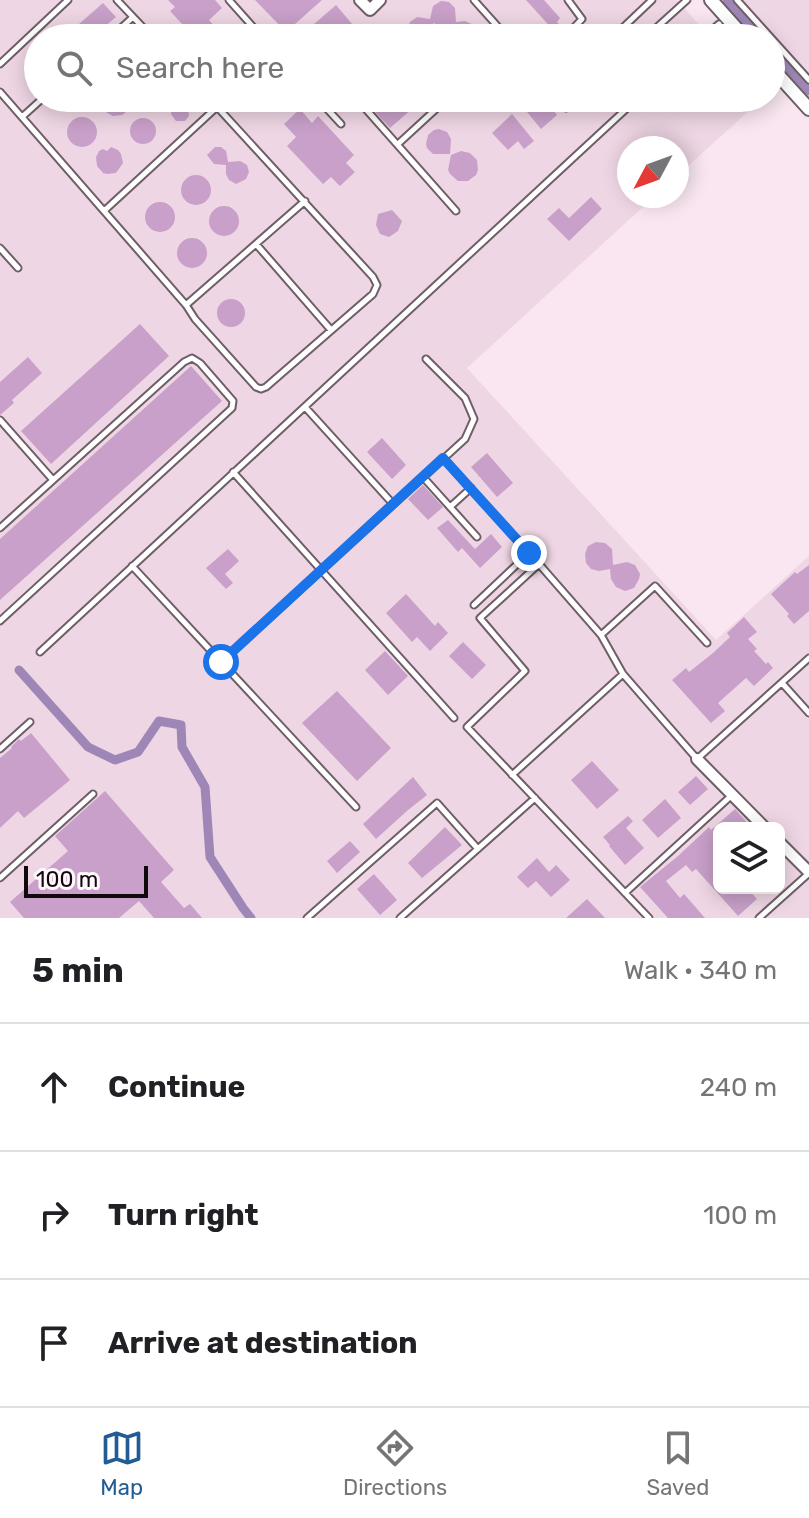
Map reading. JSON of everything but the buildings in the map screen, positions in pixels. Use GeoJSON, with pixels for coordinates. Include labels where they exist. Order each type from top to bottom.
{"type":"FeatureCollection","features":[{"type":"Feature","properties":{"kind":"street"},"geometry":{"type":"LineString","coordinates":[[360,0],[370,10],[380,0]]}},
{"type":"Feature","properties":{"kind":"street"},"geometry":{"type":"LineString","coordinates":[[711,0],[732,24]]}},
{"type":"Feature","properties":{"kind":"street"},"geometry":{"type":"LineString","coordinates":[[785,82],[809,109]]}},
{"type":"Feature","properties":{"kind":"street"},"geometry":{"type":"LineString","coordinates":[[697,759],[759,822]]}},
{"type":"Feature","properties":{"kind":"street"},"geometry":{"type":"LineString","coordinates":[[785,848],[809,873]]}},
{"type":"Feature","properties":{"kind":"lane"},"geometry":{"type":"LineString","coordinates":[[42,24],[68,0]]}},
{"type":"Feature","properties":{"kind":"lane"},"geometry":{"type":"LineString","coordinates":[[117,0],[140,24]]}},
{"type":"Feature","properties":{"kind":"lane"},"geometry":{"type":"LineString","coordinates":[[229,0],[250,24]]}},
{"type":"Feature","properties":{"kind":"lane"},"geometry":{"type":"LineString","coordinates":[[474,0],[495,24]]}},
{"type":"Feature","properties":{"kind":"lane"},"geometry":{"type":"LineString","coordinates":[[568,0],[582,19],[577,24]]}},
{"type":"Feature","properties":{"kind":"lane"},"geometry":{"type":"LineString","coordinates":[[627,24],[652,0]]}},
{"type":"Feature","properties":{"kind":"lane"},"geometry":{"type":"LineString","coordinates":[[660,24],[687,0]]}},
{"type":"Feature","properties":{"kind":"lane"},"geometry":{"type":"LineString","coordinates":[[737,0],[759,24]]}},
{"type":"Feature","properties":{"kind":"lane"},"geometry":{"type":"LineString","coordinates":[[125,24],[133,17]]}},
{"type":"Feature","properties":{"kind":"lane"},"geometry":{"type":"LineString","coordinates":[[0,64],[24,41]]}},
{"type":"Feature","properties":{"kind":"lane"},"geometry":{"type":"LineString","coordinates":[[785,53],[809,80]]}},
{"type":"Feature","properties":{"kind":"lane"},"geometry":{"type":"LineString","coordinates":[[0,92],[195,319],[261,389],[373,294],[377,285],[305,201],[222,112]]}},
{"type":"Feature","properties":{"kind":"lane"},"geometry":{"type":"LineString","coordinates":[[22,117],[28,112]]}},
{"type":"Feature","properties":{"kind":"lane"},"geometry":{"type":"LineString","coordinates":[[104,211],[212,112]]}},
{"type":"Feature","properties":{"kind":"lane"},"geometry":{"type":"LineString","coordinates":[[330,112],[341,124]]}},
{"type":"Feature","properties":{"kind":"lane"},"geometry":{"type":"LineString","coordinates":[[369,112],[456,211]]}},
{"type":"Feature","properties":{"kind":"lane"},"geometry":{"type":"LineString","coordinates":[[398,144],[433,112]]}},
{"type":"Feature","properties":{"kind":"lane"},"geometry":{"type":"LineString","coordinates":[[40,652],[623,112]]}},
{"type":"Feature","properties":{"kind":"lane"},"geometry":{"type":"LineString","coordinates":[[186,305],[305,201]]}},
{"type":"Feature","properties":{"kind":"lane"},"geometry":{"type":"LineString","coordinates":[[256,244],[331,330]]}},
{"type":"Feature","properties":{"kind":"lane"},"geometry":{"type":"LineString","coordinates":[[0,248],[18,268]]}},
{"type":"Feature","properties":{"kind":"lane"},"geometry":{"type":"LineString","coordinates":[[0,528],[184,362],[192,358],[200,363],[233,401],[232,408],[0,621]]}},
{"type":"Feature","properties":{"kind":"lane"},"geometry":{"type":"LineString","coordinates":[[221,662],[465,439],[474,419],[465,398],[426,359]]}},
{"type":"Feature","properties":{"kind":"lane"},"geometry":{"type":"LineString","coordinates":[[304,407],[393,504]]}},
{"type":"Feature","properties":{"kind":"lane"},"geometry":{"type":"LineString","coordinates":[[0,420],[53,480]]}},
{"type":"Feature","properties":{"kind":"lane"},"geometry":{"type":"LineString","coordinates":[[443,458],[529,553],[474,605]]}},
{"type":"Feature","properties":{"kind":"lane"},"geometry":{"type":"LineString","coordinates":[[233,472],[454,718]]}},
{"type":"Feature","properties":{"kind":"lane"},"geometry":{"type":"LineString","coordinates":[[423,477],[477,537]]}},
{"type":"Feature","properties":{"kind":"lane"},"geometry":{"type":"LineString","coordinates":[[450,507],[471,488]]}},
{"type":"Feature","properties":{"kind":"lane"},"geometry":{"type":"LineString","coordinates":[[649,918],[467,727],[525,671],[480,618],[539,564],[601,635],[623,674],[697,759],[809,658]]}},
{"type":"Feature","properties":{"kind":"lane"},"geometry":{"type":"LineString","coordinates":[[132,566],[356,807]]}},
{"type":"Feature","properties":{"kind":"lane"},"geometry":{"type":"LineString","coordinates":[[601,635],[655,586],[707,643]]}},
{"type":"Feature","properties":{"kind":"lane"},"geometry":{"type":"LineString","coordinates":[[512,775],[623,674]]}},
{"type":"Feature","properties":{"kind":"lane"},"geometry":{"type":"LineString","coordinates":[[782,683],[809,713]]}},
{"type":"Feature","properties":{"kind":"lane"},"geometry":{"type":"LineString","coordinates":[[0,749],[30,722]]}},
{"type":"Feature","properties":{"kind":"lane"},"geometry":{"type":"LineString","coordinates":[[0,878],[93,794]]}},
{"type":"Feature","properties":{"kind":"lane"},"geometry":{"type":"LineString","coordinates":[[625,893],[732,795]]}},
{"type":"Feature","properties":{"kind":"lane"},"geometry":{"type":"LineString","coordinates":[[400,918],[535,798]]}},
{"type":"Feature","properties":{"kind":"lane"},"geometry":{"type":"LineString","coordinates":[[307,918],[437,803],[478,849]]}},
{"type":"Feature","properties":{"kind":"lane"},"geometry":{"type":"LineString","coordinates":[[759,918],[809,873]]}},
{"type":"Feature","properties":{"kind":"shaded area"},"geometry":{"type":"Polygon","coordinates":[[[0,0],[677,0],[698,24],[24,24],[24,112],[748,112],[689,165],[689,136],[617,136],[617,208],[642,208],[467,368],[716,640],[809,556],[809,918],[0,918],[0,0]]]}},
{"type":"Feature","properties":{"kind":"shaded area"},"geometry":{"type":"Polygon","coordinates":[[[734,0],[809,0],[809,85],[785,58],[785,24],[755,24],[734,0]]]}},
{"type":"Feature","properties":{"kind":"waterway"},"geometry":{"type":"LineString","coordinates":[[727,0],[748,24]]}},
{"type":"Feature","properties":{"kind":"waterway"},"geometry":{"type":"LineString","coordinates":[[785,64],[809,91]]}},
{"type":"Feature","properties":{"kind":"waterway"},"geometry":{"type":"LineString","coordinates":[[19,670],[88,747],[115,760],[138,752],[159,721],[181,725],[182,747],[205,787],[210,857],[251,918]]}},
{"type":"Feature","properties":{"kind":"route"},"geometry":{"type":"LineString","coordinates":[[221,662],[443,458],[529,553]]}}]}
